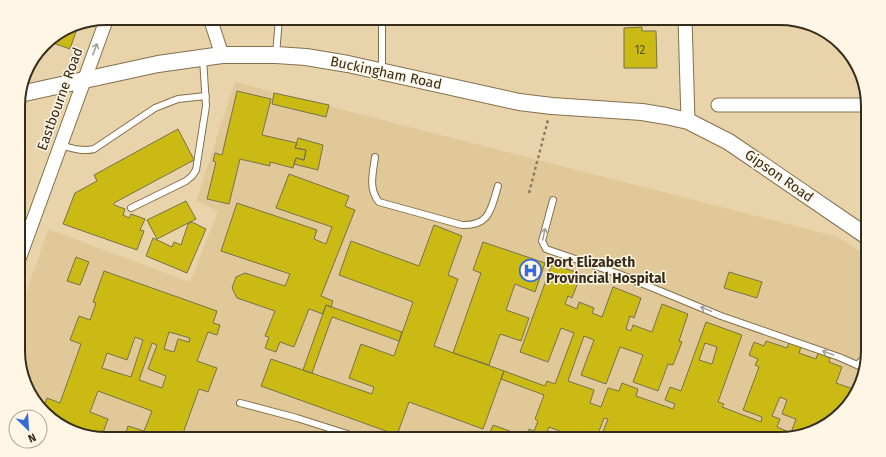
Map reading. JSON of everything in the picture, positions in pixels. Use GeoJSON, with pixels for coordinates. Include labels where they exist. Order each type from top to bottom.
{"type":"FeatureCollection","features":[{"type":"Feature","properties":{"kind":"street","name":"Eastbourne Road"},"geometry":{"type":"LineString","coordinates":[[25,242],[104,25]]}},
{"type":"Feature","properties":{"kind":"street"},"geometry":{"type":"LineString","coordinates":[[212,25],[222,56]]}},
{"type":"Feature","properties":{"kind":"street"},"geometry":{"type":"LineString","coordinates":[[685,25],[688,121]]}},
{"type":"Feature","properties":{"kind":"street","name":"Buckingham Road"},"geometry":{"type":"LineString","coordinates":[[27,93],[158,64],[222,56],[276,55],[306,57],[382,70],[518,102],[552,106],[642,112],[688,121]]}},
{"type":"Feature","properties":{"kind":"street"},"geometry":{"type":"LineString","coordinates":[[718,105],[861,105]]}},
{"type":"Feature","properties":{"kind":"street","name":"Gipson Road"},"geometry":{"type":"LineString","coordinates":[[688,121],[713,132],[729,142],[861,232]]}},
{"type":"Feature","properties":{"kind":"lane"},"geometry":{"type":"LineString","coordinates":[[276,55],[278,25]]}},
{"type":"Feature","properties":{"kind":"lane"},"geometry":{"type":"LineString","coordinates":[[382,25],[382,70]]}},
{"type":"Feature","properties":{"kind":"lane"},"geometry":{"type":"LineString","coordinates":[[131,208],[186,181],[196,170],[206,106],[203,58]]}},
{"type":"Feature","properties":{"kind":"lane"},"geometry":{"type":"LineString","coordinates":[[60,145],[89,151],[155,108],[178,99],[206,96]]}},
{"type":"Feature","properties":{"kind":"lane"},"geometry":{"type":"LineString","coordinates":[[375,158],[372,191],[379,202],[462,225],[470,225],[480,222],[486,218],[498,186]]}},
{"type":"Feature","properties":{"kind":"lane"},"geometry":{"type":"LineString","coordinates":[[553,200],[542,241],[546,249],[619,274],[721,316],[857,365],[860,363]]}},
{"type":"Feature","properties":{"kind":"lane"},"geometry":{"type":"LineString","coordinates":[[240,403],[297,418],[341,432]]}},
{"type":"Feature","properties":{"kind":"path"},"geometry":{"type":"LineString","coordinates":[[530,193],[552,106]]}},
{"type":"Feature","properties":{"kind":"shaded area","name":"Port Elizabeth Provincial Hospital"},"geometry":{"type":"Polygon","coordinates":[[[235,82],[838,237],[861,252],[861,351],[857,377],[847,396],[833,412],[816,424],[806,428],[785,432],[106,432],[80,428],[70,424],[53,412],[45,404],[33,387],[29,377],[25,351],[25,296],[48,229],[190,282],[218,211],[196,201],[235,82]]]}},
{"type":"Feature","properties":{"kind":"building"},"geometry":{"type":"Polygon","coordinates":[[[642,27],[642,31],[656,31],[657,68],[624,68],[624,28],[642,27]]]}},
{"type":"Feature","properties":{"kind":"building"},"geometry":{"type":"Polygon","coordinates":[[[76,31],[70,49],[55,44],[76,31]]]}},
{"type":"Feature","properties":{"kind":"building"},"geometry":{"type":"Polygon","coordinates":[[[237,91],[271,99],[262,135],[297,143],[295,148],[306,150],[304,160],[296,158],[293,168],[270,162],[270,166],[240,159],[229,204],[207,199],[216,162],[213,161],[215,153],[222,155],[237,91]]]}},
{"type":"Feature","properties":{"kind":"building"},"geometry":{"type":"Polygon","coordinates":[[[274,93],[329,105],[326,117],[272,104],[274,93]]]}},
{"type":"Feature","properties":{"kind":"building"},"geometry":{"type":"Polygon","coordinates":[[[178,129],[194,160],[114,203],[114,205],[125,209],[123,215],[129,218],[131,214],[145,219],[140,230],[144,231],[137,250],[63,224],[75,193],[97,181],[94,175],[178,129]]]}},
{"type":"Feature","properties":{"kind":"building"},"geometry":{"type":"Polygon","coordinates":[[[298,138],[323,145],[318,170],[294,164],[296,158],[304,160],[306,150],[295,148],[298,138]]]}},
{"type":"Feature","properties":{"kind":"building"},"geometry":{"type":"Polygon","coordinates":[[[289,174],[349,196],[345,206],[355,210],[321,296],[333,301],[331,307],[326,305],[323,314],[309,309],[294,347],[280,342],[276,352],[265,348],[269,337],[265,336],[275,311],[237,298],[232,288],[236,277],[245,273],[285,286],[290,274],[221,251],[237,203],[317,230],[314,239],[326,244],[332,227],[276,208],[289,174]]]}},
{"type":"Feature","properties":{"kind":"building"},"geometry":{"type":"Polygon","coordinates":[[[186,201],[196,219],[157,239],[147,220],[186,201]]]}},
{"type":"Feature","properties":{"kind":"building"},"geometry":{"type":"Polygon","coordinates":[[[192,222],[206,229],[187,273],[146,256],[153,238],[172,247],[174,242],[181,245],[188,224],[192,222]]]}},
{"type":"Feature","properties":{"kind":"building"},"geometry":{"type":"Polygon","coordinates":[[[434,225],[462,236],[448,275],[458,279],[434,346],[504,371],[483,429],[409,402],[398,432],[389,432],[261,386],[271,359],[372,394],[374,387],[349,378],[361,344],[394,356],[413,302],[339,275],[351,241],[419,266],[434,225]]]}},
{"type":"Feature","properties":{"kind":"building"},"geometry":{"type":"Polygon","coordinates":[[[483,242],[545,263],[535,292],[515,284],[506,310],[529,318],[521,341],[500,334],[489,365],[453,353],[481,273],[473,270],[483,242]]]}},
{"type":"Feature","properties":{"kind":"building"},"geometry":{"type":"Polygon","coordinates":[[[76,257],[89,262],[80,285],[67,281],[76,257]]]}},
{"type":"Feature","properties":{"kind":"building"},"geometry":{"type":"Polygon","coordinates":[[[552,264],[581,274],[572,298],[568,296],[565,304],[577,309],[579,302],[594,308],[592,313],[602,317],[613,287],[641,298],[634,318],[630,316],[626,329],[631,331],[633,325],[652,332],[662,304],[688,314],[679,341],[682,342],[673,365],[668,364],[658,391],[633,382],[643,355],[620,347],[606,384],[581,375],[594,340],[584,336],[568,381],[594,390],[590,403],[601,407],[608,388],[619,391],[622,383],[638,389],[636,396],[673,409],[675,404],[665,400],[670,387],[681,391],[706,322],[742,335],[718,402],[724,404],[722,407],[761,422],[762,417],[743,410],[759,367],[755,365],[758,359],[749,355],[754,342],[764,346],[766,341],[787,348],[789,343],[801,347],[799,353],[816,359],[818,353],[830,358],[829,362],[842,367],[836,383],[852,389],[841,404],[825,418],[806,428],[792,431],[796,419],[782,414],[787,400],[780,397],[772,416],[780,419],[777,427],[788,432],[785,432],[603,432],[608,419],[604,418],[599,432],[562,432],[549,427],[547,432],[528,432],[529,429],[534,431],[538,421],[535,419],[544,395],[501,379],[504,371],[545,386],[547,381],[555,384],[574,333],[561,328],[548,362],[520,352],[552,264]],[[705,343],[699,360],[712,364],[717,347],[705,343]]]}},
{"type":"Feature","properties":{"kind":"building"},"geometry":{"type":"Polygon","coordinates":[[[104,271],[217,311],[213,323],[220,325],[217,335],[208,332],[197,361],[217,368],[208,392],[199,389],[184,432],[126,432],[128,426],[144,431],[152,411],[98,391],[90,412],[108,419],[103,432],[80,428],[70,424],[53,412],[45,404],[47,398],[60,403],[81,344],[70,340],[79,316],[90,320],[96,303],[93,302],[104,271]],[[169,332],[164,349],[174,352],[178,339],[189,342],[190,338],[169,332]],[[135,337],[127,360],[107,353],[102,368],[131,377],[143,340],[135,337]],[[152,343],[139,380],[162,388],[166,376],[148,369],[157,345],[152,343]]]}},
{"type":"Feature","properties":{"kind":"building"},"geometry":{"type":"Polygon","coordinates":[[[729,272],[762,282],[757,298],[724,288],[729,272]]]}},
{"type":"Feature","properties":{"kind":"building"},"geometry":{"type":"Polygon","coordinates":[[[326,305],[402,332],[399,341],[332,317],[312,373],[303,370],[326,305]]]}},
{"type":"Feature","properties":{"kind":"building"},"geometry":{"type":"Polygon","coordinates":[[[493,425],[512,432],[490,432],[493,425]]]}},
{"type":"Feature","properties":{"kind":"place","name":"Port Elizabeth Provincial Hospital"},"geometry":{"type":"Point","coordinates":[531,270]}}]}
